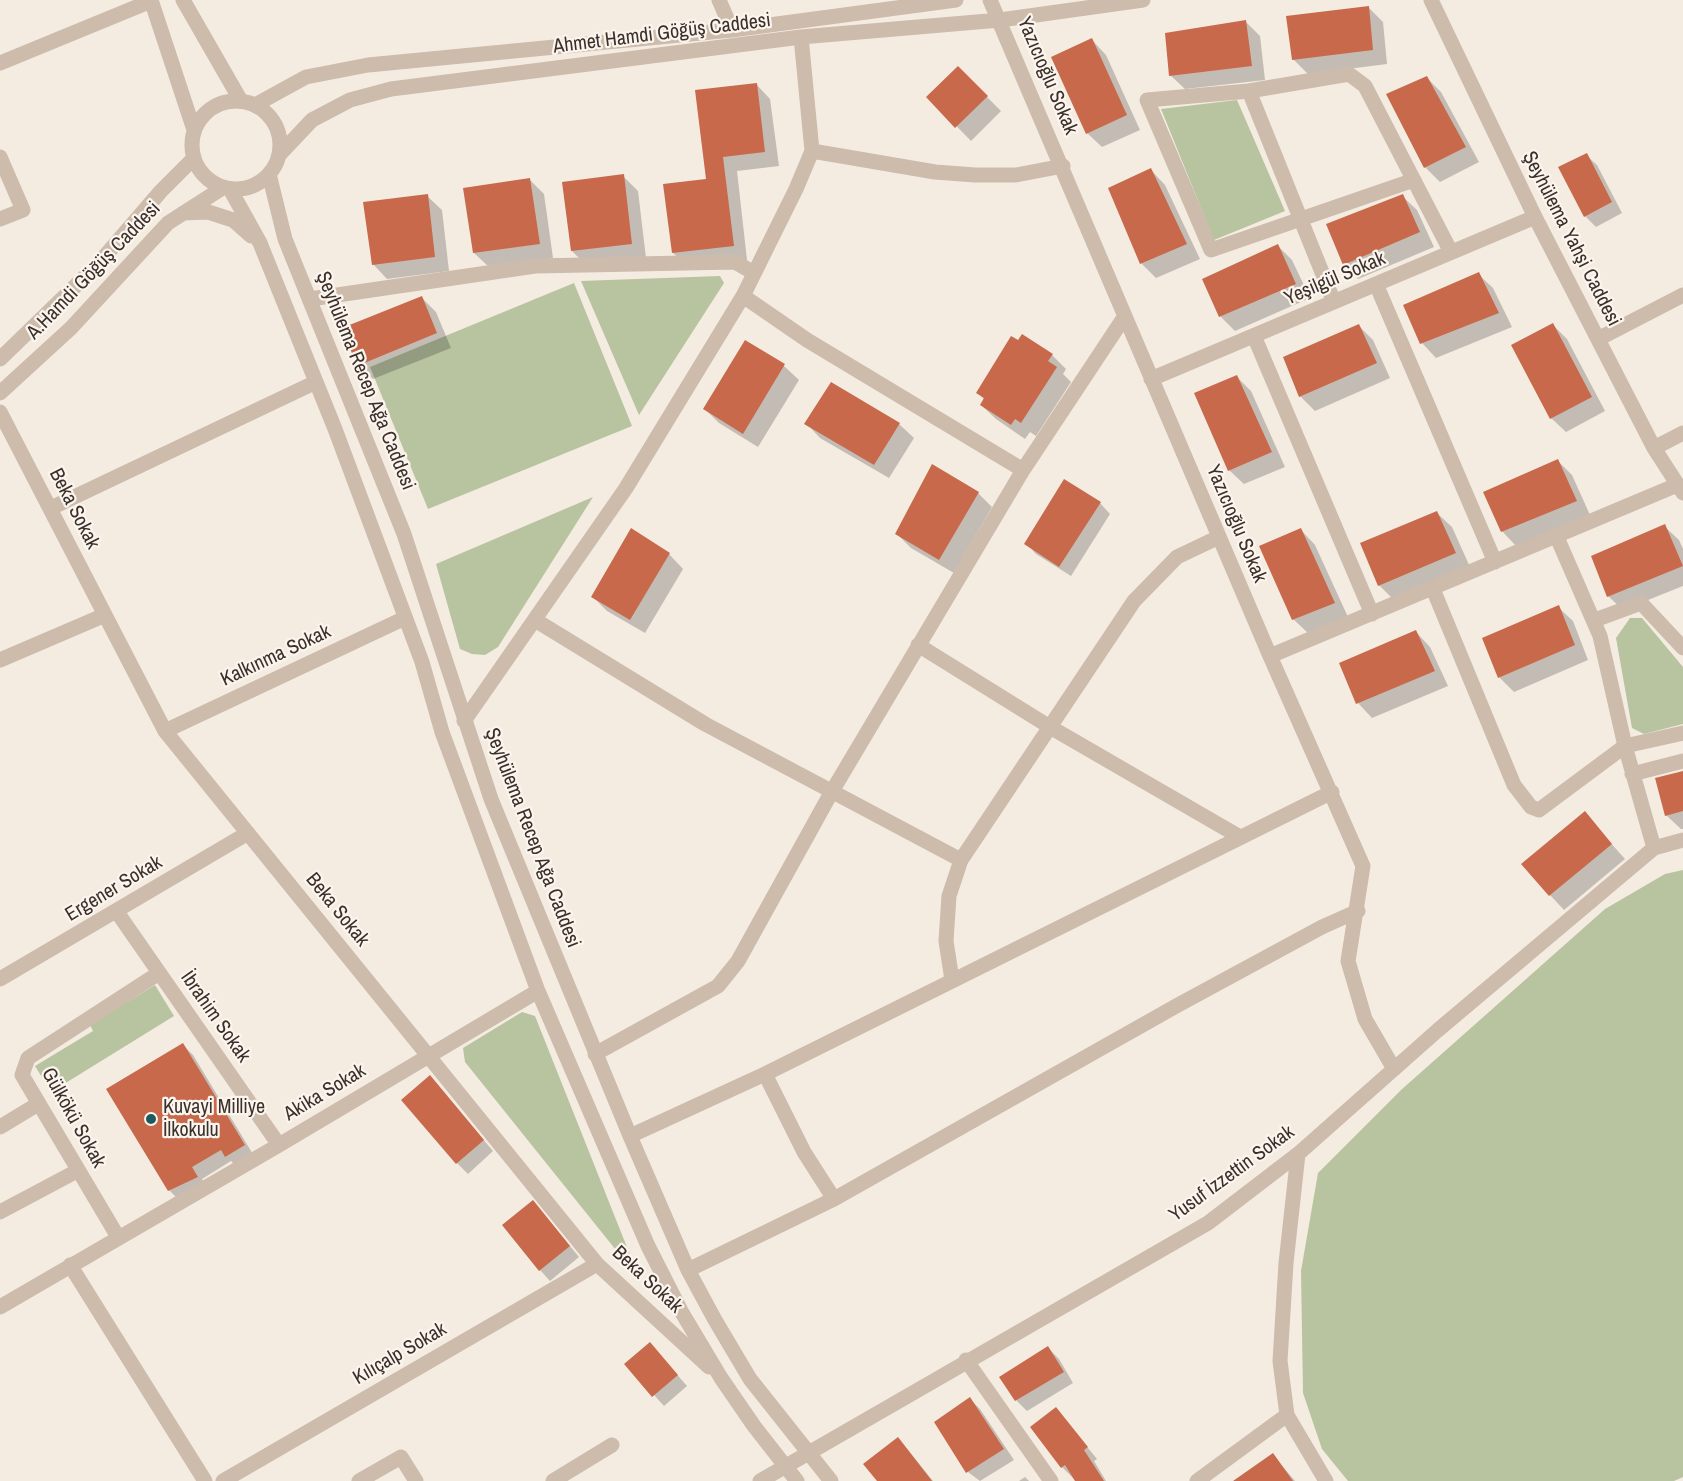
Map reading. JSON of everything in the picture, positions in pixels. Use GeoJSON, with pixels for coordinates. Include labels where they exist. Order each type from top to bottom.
{"type":"FeatureCollection","features":[{"type":"Feature","properties":{"kind":"street"},"geometry":{"type":"LineString","coordinates":[[0,63],[151,0],[194,130]]}},
{"type":"Feature","properties":{"kind":"street"},"geometry":{"type":"LineString","coordinates":[[183,0],[248,103],[267,113],[276,126],[280,140],[279,156],[269,174]]}},
{"type":"Feature","properties":{"kind":"street"},"geometry":{"type":"LineString","coordinates":[[719,0],[732,30]]}},
{"type":"Feature","properties":{"kind":"street","name":"Ahmet Hamdi Göğüş Caddesi"},"geometry":{"type":"LineString","coordinates":[[248,103],[306,76],[368,65],[732,30],[956,0]]}},
{"type":"Feature","properties":{"kind":"street","name":"Yazıcıoğlu Sokak"},"geometry":{"type":"LineString","coordinates":[[990,0],[1063,166],[1151,379],[1270,656],[1364,866],[1348,961],[1365,1019],[1394,1068]]}},
{"type":"Feature","properties":{"kind":"street","name":"Ahmet Hamdi Göğüş Caddesi"},"geometry":{"type":"LineString","coordinates":[[279,156],[312,120],[350,100],[391,88],[801,38],[1000,20],[1143,0]]}},
{"type":"Feature","properties":{"kind":"street","name":"Şeyhülema Yahşi Caddesi"},"geometry":{"type":"LineString","coordinates":[[1431,0],[1535,217],[1654,448],[1680,489]]}},
{"type":"Feature","properties":{"kind":"street"},"geometry":{"type":"LineString","coordinates":[[464,721],[627,488],[743,296],[812,152],[801,38]]}},
{"type":"Feature","properties":{"kind":"street"},"geometry":{"type":"LineString","coordinates":[[1414,180],[1211,250],[1147,100],[1249,91],[1350,74],[1365,86],[1414,180],[1451,252]]}},
{"type":"Feature","properties":{"kind":"street"},"geometry":{"type":"LineString","coordinates":[[1249,91],[1334,302]]}},
{"type":"Feature","properties":{"kind":"street"},"geometry":{"type":"LineString","coordinates":[[248,103],[216,105],[202,116],[194,130],[192,144],[194,158],[205,176],[227,188],[260,243],[316,382],[422,662],[442,732],[538,991],[648,1246],[681,1311],[721,1378],[797,1481]]}},
{"type":"Feature","properties":{"kind":"street"},"geometry":{"type":"LineString","coordinates":[[812,152],[935,172],[975,176],[1016,175],[1063,166]]}},
{"type":"Feature","properties":{"kind":"street"},"geometry":{"type":"LineString","coordinates":[[0,157],[22,210],[0,219]]}},
{"type":"Feature","properties":{"kind":"street","name":"A.Hamdi Göğüş Caddesi"},"geometry":{"type":"LineString","coordinates":[[0,358],[99,263],[161,191],[194,158]]}},
{"type":"Feature","properties":{"kind":"street","name":"A.Hamdi Göğüş Caddesi"},"geometry":{"type":"LineString","coordinates":[[0,393],[71,328],[168,223],[180,213],[227,188],[252,186],[269,174]]}},
{"type":"Feature","properties":{"kind":"street","name":"Şeyhülema Recep Ağa Caddesi"},"geometry":{"type":"LineString","coordinates":[[269,174],[285,240],[404,534],[491,799],[630,1136],[688,1270],[750,1379],[831,1481]]}},
{"type":"Feature","properties":{"kind":"street"},"geometry":{"type":"LineString","coordinates":[[180,213],[208,212],[233,220],[260,243]]}},
{"type":"Feature","properties":{"kind":"street","name":"Yeşilgül Sokak"},"geometry":{"type":"LineString","coordinates":[[1151,379],[1535,217]]}},
{"type":"Feature","properties":{"kind":"street"},"geometry":{"type":"LineString","coordinates":[[310,299],[535,266],[735,262],[754,273]]}},
{"type":"Feature","properties":{"kind":"street"},"geometry":{"type":"LineString","coordinates":[[1376,284],[1495,562]]}},
{"type":"Feature","properties":{"kind":"street"},"geometry":{"type":"LineString","coordinates":[[1598,339],[1683,295]]}},
{"type":"Feature","properties":{"kind":"street"},"geometry":{"type":"LineString","coordinates":[[743,296],[807,340],[1023,470]]}},
{"type":"Feature","properties":{"kind":"street"},"geometry":{"type":"LineString","coordinates":[[595,1054],[718,986],[738,961],[831,793],[1023,470],[1125,316]]}},
{"type":"Feature","properties":{"kind":"street"},"geometry":{"type":"LineString","coordinates":[[1254,336],[1372,614]]}},
{"type":"Feature","properties":{"kind":"street"},"geometry":{"type":"LineString","coordinates":[[51,508],[316,382]]}},
{"type":"Feature","properties":{"kind":"street","name":"Beka Sokak"},"geometry":{"type":"LineString","coordinates":[[0,412],[165,731],[597,1264],[721,1378]]}},
{"type":"Feature","properties":{"kind":"street"},"geometry":{"type":"LineString","coordinates":[[1654,448],[1683,433]]}},
{"type":"Feature","properties":{"kind":"street"},"geometry":{"type":"LineString","coordinates":[[1270,656],[1433,589],[1556,535],[1680,489]]}},
{"type":"Feature","properties":{"kind":"street"},"geometry":{"type":"LineString","coordinates":[[1556,535],[1595,620],[1632,774],[1654,848]]}},
{"type":"Feature","properties":{"kind":"street"},"geometry":{"type":"LineString","coordinates":[[952,980],[946,941],[949,896],[961,860],[1134,601],[1177,557],[1219,537]]}},
{"type":"Feature","properties":{"kind":"street"},"geometry":{"type":"LineString","coordinates":[[1433,589],[1514,785],[1528,804],[1539,810],[1625,746],[1683,734]]}},
{"type":"Feature","properties":{"kind":"street"},"geometry":{"type":"LineString","coordinates":[[1595,620],[1641,603],[1683,648]]}},
{"type":"Feature","properties":{"kind":"street"},"geometry":{"type":"LineString","coordinates":[[0,660],[105,615]]}},
{"type":"Feature","properties":{"kind":"street","name":"Kalkınma Sokak"},"geometry":{"type":"LineString","coordinates":[[165,731],[405,618]]}},
{"type":"Feature","properties":{"kind":"street"},"geometry":{"type":"LineString","coordinates":[[535,620],[705,724],[831,793],[961,860]]}},
{"type":"Feature","properties":{"kind":"street"},"geometry":{"type":"LineString","coordinates":[[918,645],[1050,727],[1240,837]]}},
{"type":"Feature","properties":{"kind":"street"},"geometry":{"type":"LineString","coordinates":[[1632,774],[1683,761]]}},
{"type":"Feature","properties":{"kind":"street"},"geometry":{"type":"LineString","coordinates":[[630,1136],[765,1074],[1332,792]]}},
{"type":"Feature","properties":{"kind":"street","name":"Ergener Sokak"},"geometry":{"type":"LineString","coordinates":[[0,979],[248,833]]}},
{"type":"Feature","properties":{"kind":"street","name":"Yusuf İzzettin Sokak"},"geometry":{"type":"LineString","coordinates":[[760,1481],[1208,1222],[1298,1154],[1394,1068],[1654,848],[1683,840]]}},
{"type":"Feature","properties":{"kind":"street"},"geometry":{"type":"LineString","coordinates":[[688,1270],[834,1198],[1188,1000],[1322,927],[1358,911]]}},
{"type":"Feature","properties":{"kind":"street","name":"İbrahim Sokak"},"geometry":{"type":"LineString","coordinates":[[117,912],[279,1146]]}},
{"type":"Feature","properties":{"kind":"street","name":"Gülkökü Sokak"},"geometry":{"type":"LineString","coordinates":[[118,1237],[22,1075],[28,1058],[159,973]]}},
{"type":"Feature","properties":{"kind":"street","name":"Akika Sokak"},"geometry":{"type":"LineString","coordinates":[[0,1307],[279,1146],[538,991]]}},
{"type":"Feature","properties":{"kind":"street"},"geometry":{"type":"LineString","coordinates":[[765,1074],[804,1152],[834,1198]]}},
{"type":"Feature","properties":{"kind":"street"},"geometry":{"type":"LineString","coordinates":[[0,1127],[39,1104]]}},
{"type":"Feature","properties":{"kind":"street"},"geometry":{"type":"LineString","coordinates":[[1298,1154],[1286,1263],[1280,1361],[1287,1415],[1326,1481]]}},
{"type":"Feature","properties":{"kind":"street"},"geometry":{"type":"LineString","coordinates":[[0,1212],[77,1171]]}},
{"type":"Feature","properties":{"kind":"street","name":"Kılıçalp Sokak"},"geometry":{"type":"LineString","coordinates":[[223,1481],[597,1264]]}},
{"type":"Feature","properties":{"kind":"street"},"geometry":{"type":"LineString","coordinates":[[70,1265],[205,1481]]}},
{"type":"Feature","properties":{"kind":"street"},"geometry":{"type":"LineString","coordinates":[[966,1360],[1051,1481]]}},
{"type":"Feature","properties":{"kind":"street"},"geometry":{"type":"LineString","coordinates":[[1197,1481],[1287,1415]]}},
{"type":"Feature","properties":{"kind":"street"},"geometry":{"type":"LineString","coordinates":[[553,1481],[612,1445]]}},
{"type":"Feature","properties":{"kind":"street"},"geometry":{"type":"LineString","coordinates":[[360,1481],[401,1457],[416,1481]]}},
{"type":"Feature","properties":{"kind":"green space"},"geometry":{"type":"Polygon","coordinates":[[[1237,100],[1285,211],[1214,240],[1161,109],[1237,100]]]}},
{"type":"Feature","properties":{"kind":"green space"},"geometry":{"type":"Polygon","coordinates":[[[720,276],[724,283],[639,415],[581,281],[720,276]]]}},
{"type":"Feature","properties":{"kind":"green space"},"geometry":{"type":"Polygon","coordinates":[[[574,283],[632,426],[428,509],[370,367],[574,283]]]}},
{"type":"Feature","properties":{"kind":"green space"},"geometry":{"type":"Polygon","coordinates":[[[593,497],[498,647],[485,655],[472,654],[460,649],[436,564],[593,497]]]}},
{"type":"Feature","properties":{"kind":"green space"},"geometry":{"type":"Polygon","coordinates":[[[1630,618],[1642,618],[1683,667],[1683,724],[1644,734],[1632,728],[1616,638],[1630,618]]]}},
{"type":"Feature","properties":{"kind":"green space"},"geometry":{"type":"Polygon","coordinates":[[[1683,870],[1683,1477],[1674,1481],[1348,1481],[1322,1449],[1303,1393],[1301,1271],[1318,1173],[1401,1090],[1605,909],[1665,874],[1683,870]]]}},
{"type":"Feature","properties":{"kind":"green space"},"geometry":{"type":"Polygon","coordinates":[[[155,985],[174,1016],[51,1092],[35,1066],[93,1031],[90,1025],[155,985]]]}},
{"type":"Feature","properties":{"kind":"green space"},"geometry":{"type":"Polygon","coordinates":[[[522,1012],[535,1016],[640,1280],[465,1062],[463,1048],[522,1012]]]}},
{"type":"Feature","properties":{"kind":"building"},"geometry":{"type":"Polygon","coordinates":[[[1369,6],[1373,50],[1292,60],[1286,16],[1369,6]]]}},
{"type":"Feature","properties":{"kind":"building"},"geometry":{"type":"Polygon","coordinates":[[[1246,20],[1252,66],[1169,76],[1165,33],[1246,20]]]}},
{"type":"Feature","properties":{"kind":"building"},"geometry":{"type":"Polygon","coordinates":[[[1092,38],[1127,115],[1086,134],[1051,57],[1092,38]]]}},
{"type":"Feature","properties":{"kind":"building"},"geometry":{"type":"Polygon","coordinates":[[[958,66],[988,96],[955,128],[926,97],[958,66]]]}},
{"type":"Feature","properties":{"kind":"building"},"geometry":{"type":"Polygon","coordinates":[[[1427,76],[1466,147],[1424,168],[1386,94],[1427,76]]]}},
{"type":"Feature","properties":{"kind":"building"},"geometry":{"type":"Polygon","coordinates":[[[757,83],[765,152],[723,157],[734,246],[672,253],[663,184],[706,179],[695,90],[757,83]]]}},
{"type":"Feature","properties":{"kind":"building"},"geometry":{"type":"Polygon","coordinates":[[[1587,153],[1612,202],[1584,217],[1558,167],[1587,153]]]}},
{"type":"Feature","properties":{"kind":"building"},"geometry":{"type":"Polygon","coordinates":[[[1151,168],[1187,244],[1140,264],[1108,188],[1151,168]]]}},
{"type":"Feature","properties":{"kind":"building"},"geometry":{"type":"Polygon","coordinates":[[[624,174],[632,244],[571,251],[562,182],[624,174]]]}},
{"type":"Feature","properties":{"kind":"building"},"geometry":{"type":"Polygon","coordinates":[[[530,178],[540,244],[473,253],[463,188],[530,178]]]}},
{"type":"Feature","properties":{"kind":"building"},"geometry":{"type":"Polygon","coordinates":[[[428,194],[435,257],[372,265],[363,202],[428,194]]]}},
{"type":"Feature","properties":{"kind":"building"},"geometry":{"type":"Polygon","coordinates":[[[1403,194],[1420,232],[1343,265],[1326,224],[1403,194]]]}},
{"type":"Feature","properties":{"kind":"building"},"geometry":{"type":"Polygon","coordinates":[[[1278,244],[1296,284],[1219,317],[1202,279],[1278,244]]]}},
{"type":"Feature","properties":{"kind":"building"},"geometry":{"type":"Polygon","coordinates":[[[1479,272],[1499,313],[1420,344],[1403,305],[1479,272]]]}},
{"type":"Feature","properties":{"kind":"building"},"geometry":{"type":"Polygon","coordinates":[[[422,296],[437,333],[357,366],[342,328],[422,296]]]}},
{"type":"Feature","properties":{"kind":"building"},"geometry":{"type":"Polygon","coordinates":[[[1553,323],[1592,397],[1550,419],[1511,345],[1553,323]]]}},
{"type":"Feature","properties":{"kind":"building"},"geometry":{"type":"Polygon","coordinates":[[[1359,324],[1377,363],[1299,397],[1283,357],[1359,324]]]}},
{"type":"Feature","properties":{"kind":"building"},"geometry":{"type":"Polygon","coordinates":[[[1022,334],[1053,354],[1048,361],[1057,367],[1021,423],[1015,419],[1011,425],[980,405],[984,398],[976,393],[1011,336],[1018,340],[1022,334]]]}},
{"type":"Feature","properties":{"kind":"building"},"geometry":{"type":"Polygon","coordinates":[[[745,340],[785,364],[743,434],[703,409],[745,340]]]}},
{"type":"Feature","properties":{"kind":"building"},"geometry":{"type":"Polygon","coordinates":[[[1237,375],[1272,452],[1228,471],[1194,393],[1237,375]]]}},
{"type":"Feature","properties":{"kind":"building"},"geometry":{"type":"Polygon","coordinates":[[[831,382],[900,423],[874,465],[804,424],[831,382]]]}},
{"type":"Feature","properties":{"kind":"building"},"geometry":{"type":"Polygon","coordinates":[[[1558,459],[1577,501],[1501,532],[1483,492],[1558,459]]]}},
{"type":"Feature","properties":{"kind":"building"},"geometry":{"type":"Polygon","coordinates":[[[932,464],[979,492],[939,560],[895,534],[932,464]]]}},
{"type":"Feature","properties":{"kind":"building"},"geometry":{"type":"Polygon","coordinates":[[[1064,479],[1101,502],[1059,567],[1024,544],[1064,479]]]}},
{"type":"Feature","properties":{"kind":"building"},"geometry":{"type":"Polygon","coordinates":[[[1437,511],[1456,553],[1378,586],[1360,543],[1437,511]]]}},
{"type":"Feature","properties":{"kind":"building"},"geometry":{"type":"Polygon","coordinates":[[[1665,524],[1683,566],[1607,597],[1591,556],[1665,524]]]}},
{"type":"Feature","properties":{"kind":"building"},"geometry":{"type":"Polygon","coordinates":[[[631,528],[670,553],[630,620],[591,597],[631,528]]]}},
{"type":"Feature","properties":{"kind":"building"},"geometry":{"type":"Polygon","coordinates":[[[1301,528],[1335,603],[1292,620],[1259,546],[1301,528]]]}},
{"type":"Feature","properties":{"kind":"building"},"geometry":{"type":"Polygon","coordinates":[[[1559,605],[1575,645],[1498,678],[1482,638],[1559,605]]]}},
{"type":"Feature","properties":{"kind":"building"},"geometry":{"type":"Polygon","coordinates":[[[1416,630],[1435,671],[1356,704],[1339,663],[1416,630]]]}},
{"type":"Feature","properties":{"kind":"building"},"geometry":{"type":"Polygon","coordinates":[[[1683,771],[1683,811],[1665,816],[1655,778],[1683,771]]]}},
{"type":"Feature","properties":{"kind":"building"},"geometry":{"type":"Polygon","coordinates":[[[1585,811],[1612,844],[1549,896],[1521,864],[1585,811]]]}},
{"type":"Feature","properties":{"kind":"building"},"geometry":{"type":"Polygon","coordinates":[[[183,1043],[245,1145],[225,1157],[221,1150],[192,1167],[198,1177],[168,1191],[106,1089],[183,1043]]]}},
{"type":"Feature","properties":{"kind":"building"},"geometry":{"type":"Polygon","coordinates":[[[430,1075],[484,1140],[456,1164],[401,1100],[430,1075]]]}},
{"type":"Feature","properties":{"kind":"building"},"geometry":{"type":"Polygon","coordinates":[[[533,1200],[570,1246],[539,1271],[502,1225],[533,1200]]]}},
{"type":"Feature","properties":{"kind":"building"},"geometry":{"type":"Polygon","coordinates":[[[650,1342],[678,1375],[652,1397],[624,1364],[650,1342]]]}},
{"type":"Feature","properties":{"kind":"building"},"geometry":{"type":"Polygon","coordinates":[[[1048,1346],[1064,1372],[1015,1401],[999,1377],[1048,1346]]]}},
{"type":"Feature","properties":{"kind":"building"},"geometry":{"type":"Polygon","coordinates":[[[970,1397],[1004,1449],[966,1473],[934,1422],[970,1397]]]}},
{"type":"Feature","properties":{"kind":"building"},"geometry":{"type":"Polygon","coordinates":[[[1056,1407],[1088,1447],[1084,1450],[1104,1481],[1075,1481],[1065,1465],[1061,1468],[1030,1427],[1056,1407]]]}},
{"type":"Feature","properties":{"kind":"building"},"geometry":{"type":"Polygon","coordinates":[[[898,1437],[932,1481],[877,1481],[863,1464],[898,1437]]]}},
{"type":"Feature","properties":{"kind":"building"},"geometry":{"type":"Polygon","coordinates":[[[1273,1453],[1293,1481],[1233,1481],[1273,1453]]]}},
{"type":"Feature","properties":{"kind":"place","name":"Kuvayi Milliye İlkokulu"},"geometry":{"type":"Point","coordinates":[151,1119]}}]}
